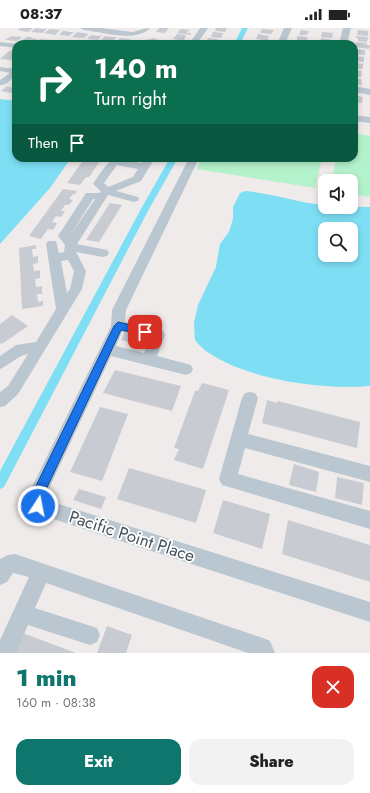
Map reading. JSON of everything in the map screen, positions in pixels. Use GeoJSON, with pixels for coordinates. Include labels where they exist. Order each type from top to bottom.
{"type":"FeatureCollection","features":[{"type":"Feature","properties":{"kind":"street"},"geometry":{"type":"LineString","coordinates":[[84,28],[132,34],[139,33],[146,28]]}},
{"type":"Feature","properties":{"kind":"street"},"geometry":{"type":"LineString","coordinates":[[196,40],[204,28]]}},
{"type":"Feature","properties":{"kind":"street"},"geometry":{"type":"LineString","coordinates":[[283,40],[288,28]]}},
{"type":"Feature","properties":{"kind":"street"},"geometry":{"type":"LineString","coordinates":[[344,40],[347,28]]}},
{"type":"Feature","properties":{"kind":"street"},"geometry":{"type":"LineString","coordinates":[[0,44],[12,46]]}},
{"type":"Feature","properties":{"kind":"street"},"geometry":{"type":"LineString","coordinates":[[0,63],[12,64]]}},
{"type":"Feature","properties":{"kind":"street"},"geometry":{"type":"LineString","coordinates":[[0,69],[12,73]]}},
{"type":"Feature","properties":{"kind":"street"},"geometry":{"type":"LineString","coordinates":[[0,74],[12,74]]}},
{"type":"Feature","properties":{"kind":"street"},"geometry":{"type":"LineString","coordinates":[[2,83],[12,76]]}},
{"type":"Feature","properties":{"kind":"street"},"geometry":{"type":"LineString","coordinates":[[358,90],[370,92]]}},
{"type":"Feature","properties":{"kind":"street"},"geometry":{"type":"LineString","coordinates":[[358,112],[370,113]]}},
{"type":"Feature","properties":{"kind":"street"},"geometry":{"type":"LineString","coordinates":[[358,118],[370,120]]}},
{"type":"Feature","properties":{"kind":"street"},"geometry":{"type":"LineString","coordinates":[[116,162],[112,164],[98,184],[104,194],[134,199]]}},
{"type":"Feature","properties":{"kind":"street"},"geometry":{"type":"LineString","coordinates":[[54,258],[71,248],[104,194],[137,179],[147,162]]}},
{"type":"Feature","properties":{"kind":"street","name":"Pacific Point Place"},"geometry":{"type":"LineString","coordinates":[[192,162],[119,310],[118,326],[37,495],[38,506],[370,612]]}},
{"type":"Feature","properties":{"kind":"street"},"geometry":{"type":"LineString","coordinates":[[105,174],[126,177]]}},
{"type":"Feature","properties":{"kind":"street"},"geometry":{"type":"LineString","coordinates":[[52,244],[63,309]]}},
{"type":"Feature","properties":{"kind":"street"},"geometry":{"type":"LineString","coordinates":[[71,248],[103,253]]}},
{"type":"Feature","properties":{"kind":"street"},"geometry":{"type":"LineString","coordinates":[[0,401],[14,390],[76,289],[80,271],[71,248]]}},
{"type":"Feature","properties":{"kind":"street"},"geometry":{"type":"LineString","coordinates":[[118,326],[158,335],[149,360]]}},
{"type":"Feature","properties":{"kind":"street"},"geometry":{"type":"LineString","coordinates":[[0,364],[21,349],[40,347]]}},
{"type":"Feature","properties":{"kind":"street"},"geometry":{"type":"LineString","coordinates":[[107,349],[186,369]]}},
{"type":"Feature","properties":{"kind":"street"},"geometry":{"type":"LineString","coordinates":[[250,398],[228,479],[370,520]]}},
{"type":"Feature","properties":{"kind":"street"},"geometry":{"type":"LineString","coordinates":[[239,439],[370,474]]}},
{"type":"Feature","properties":{"kind":"street"},"geometry":{"type":"LineString","coordinates":[[0,575],[8,564],[15,563],[263,648],[265,653]]}},
{"type":"Feature","properties":{"kind":"street"},"geometry":{"type":"LineString","coordinates":[[6,653],[41,572]]}},
{"type":"Feature","properties":{"kind":"street"},"geometry":{"type":"LineString","coordinates":[[23,614],[90,635]]}},
{"type":"Feature","properties":{"kind":"green space"},"geometry":{"type":"Polygon","coordinates":[[[358,134],[370,136],[370,197],[358,195],[358,174],[333,174],[335,162],[358,162],[358,134]]]}},
{"type":"Feature","properties":{"kind":"green space"},"geometry":{"type":"Polygon","coordinates":[[[200,162],[321,162],[315,188],[197,169],[200,162]]]}},
{"type":"Feature","properties":{"kind":"water"},"geometry":{"type":"Polygon","coordinates":[[[0,99],[12,100],[12,162],[68,162],[50,188],[0,244],[0,99]]]}},
{"type":"Feature","properties":{"kind":"water"},"geometry":{"type":"Polygon","coordinates":[[[245,191],[318,204],[318,214],[358,214],[358,207],[370,207],[370,386],[351,387],[309,384],[265,376],[226,362],[207,352],[195,340],[194,323],[198,305],[216,267],[220,244],[229,232],[233,219],[233,207],[240,193],[245,191]]]}},
{"type":"Feature","properties":{"kind":"building"},"geometry":{"type":"Polygon","coordinates":[[[21,28],[33,28],[28,32],[17,30],[21,28]]]}},
{"type":"Feature","properties":{"kind":"building"},"geometry":{"type":"Polygon","coordinates":[[[36,28],[47,29],[42,33],[31,32],[36,28]]]}},
{"type":"Feature","properties":{"kind":"building"},"geometry":{"type":"Polygon","coordinates":[[[159,28],[169,28],[165,33],[156,32],[159,28]]]}},
{"type":"Feature","properties":{"kind":"building"},"geometry":{"type":"Polygon","coordinates":[[[216,28],[227,28],[225,32],[215,31],[216,28]]]}},
{"type":"Feature","properties":{"kind":"building"},"geometry":{"type":"Polygon","coordinates":[[[50,29],[60,30],[55,35],[44,33],[50,29]]]}},
{"type":"Feature","properties":{"kind":"building"},"geometry":{"type":"Polygon","coordinates":[[[181,29],[190,30],[186,33],[191,33],[191,35],[177,33],[181,29]]]}},
{"type":"Feature","properties":{"kind":"building"},"geometry":{"type":"Polygon","coordinates":[[[262,29],[274,30],[271,34],[260,33],[262,29]]]}},
{"type":"Feature","properties":{"kind":"building"},"geometry":{"type":"Polygon","coordinates":[[[301,30],[309,31],[307,35],[299,35],[301,30]]]}},
{"type":"Feature","properties":{"kind":"building"},"geometry":{"type":"Polygon","coordinates":[[[358,30],[368,31],[368,36],[357,35],[358,30]]]}},
{"type":"Feature","properties":{"kind":"building"},"geometry":{"type":"Polygon","coordinates":[[[63,31],[74,32],[69,36],[59,35],[63,31]]]}},
{"type":"Feature","properties":{"kind":"building"},"geometry":{"type":"Polygon","coordinates":[[[77,32],[89,34],[84,38],[72,37],[77,32]]]}},
{"type":"Feature","properties":{"kind":"building"},"geometry":{"type":"Polygon","coordinates":[[[213,32],[223,33],[221,38],[211,37],[213,32]]]}},
{"type":"Feature","properties":{"kind":"building"},"geometry":{"type":"Polygon","coordinates":[[[322,32],[333,33],[332,38],[321,37],[322,32]]]}},
{"type":"Feature","properties":{"kind":"building"},"geometry":{"type":"Polygon","coordinates":[[[177,34],[186,35],[184,40],[173,39],[177,34]]]}},
{"type":"Feature","properties":{"kind":"building"},"geometry":{"type":"Polygon","coordinates":[[[258,34],[269,36],[267,39],[269,40],[256,39],[258,34]]]}},
{"type":"Feature","properties":{"kind":"building"},"geometry":{"type":"Polygon","coordinates":[[[91,35],[102,35],[98,40],[87,39],[91,35]]]}},
{"type":"Feature","properties":{"kind":"building"},"geometry":{"type":"Polygon","coordinates":[[[11,36],[22,37],[18,40],[5,40],[11,36]]]}},
{"type":"Feature","properties":{"kind":"building"},"geometry":{"type":"Polygon","coordinates":[[[105,36],[117,37],[114,40],[101,40],[105,36]]]}},
{"type":"Feature","properties":{"kind":"building"},"geometry":{"type":"Polygon","coordinates":[[[297,36],[308,37],[307,40],[297,40],[297,36]]]}},
{"type":"Feature","properties":{"kind":"building"},"geometry":{"type":"Polygon","coordinates":[[[356,36],[368,37],[367,42],[358,41],[356,36]]]}},
{"type":"Feature","properties":{"kind":"building"},"geometry":{"type":"Polygon","coordinates":[[[27,37],[37,39],[36,40],[23,40],[27,37]]]}},
{"type":"Feature","properties":{"kind":"building"},"geometry":{"type":"Polygon","coordinates":[[[120,38],[130,39],[129,40],[118,40],[120,38]]]}},
{"type":"Feature","properties":{"kind":"building"},"geometry":{"type":"Polygon","coordinates":[[[154,38],[158,40],[146,40],[154,38]]]}},
{"type":"Feature","properties":{"kind":"building"},"geometry":{"type":"Polygon","coordinates":[[[208,38],[218,39],[218,40],[207,40],[208,38]]]}},
{"type":"Feature","properties":{"kind":"building"},"geometry":{"type":"Polygon","coordinates":[[[321,38],[332,40],[321,40],[321,38]]]}},
{"type":"Feature","properties":{"kind":"building"},"geometry":{"type":"Polygon","coordinates":[[[358,42],[367,43],[366,45],[370,45],[369,49],[358,47],[358,42]]]}},
{"type":"Feature","properties":{"kind":"building"},"geometry":{"type":"Polygon","coordinates":[[[358,49],[365,50],[365,55],[358,54],[358,49]]]}},
{"type":"Feature","properties":{"kind":"building"},"geometry":{"type":"Polygon","coordinates":[[[9,51],[12,52],[12,59],[0,59],[9,51]]]}},
{"type":"Feature","properties":{"kind":"building"},"geometry":{"type":"Polygon","coordinates":[[[358,56],[364,57],[364,62],[358,61],[358,56]]]}},
{"type":"Feature","properties":{"kind":"building"},"geometry":{"type":"Polygon","coordinates":[[[358,63],[363,64],[363,69],[358,68],[358,63]]]}},
{"type":"Feature","properties":{"kind":"building"},"geometry":{"type":"Polygon","coordinates":[[[358,70],[362,71],[361,77],[358,77],[358,70]]]}},
{"type":"Feature","properties":{"kind":"building"},"geometry":{"type":"Polygon","coordinates":[[[358,79],[361,79],[362,85],[358,84],[358,79]]]}},
{"type":"Feature","properties":{"kind":"building"},"geometry":{"type":"Polygon","coordinates":[[[7,86],[12,88],[12,93],[1,91],[7,86]]]}},
{"type":"Feature","properties":{"kind":"building"},"geometry":{"type":"Polygon","coordinates":[[[358,96],[363,97],[362,103],[358,102],[358,96]]]}},
{"type":"Feature","properties":{"kind":"building"},"geometry":{"type":"Polygon","coordinates":[[[82,162],[99,162],[89,177],[86,177],[80,185],[67,183],[82,162]]]}},
{"type":"Feature","properties":{"kind":"building"},"geometry":{"type":"Polygon","coordinates":[[[63,189],[77,191],[69,199],[73,200],[69,205],[65,205],[61,211],[65,211],[61,217],[56,216],[52,222],[57,223],[53,230],[48,229],[41,239],[29,236],[63,189]]]}},
{"type":"Feature","properties":{"kind":"building"},"geometry":{"type":"Polygon","coordinates":[[[110,203],[122,205],[99,242],[86,240],[110,203]]]}},
{"type":"Feature","properties":{"kind":"building"},"geometry":{"type":"Polygon","coordinates":[[[36,245],[36,249],[32,249],[33,257],[38,256],[38,263],[33,264],[34,271],[40,270],[40,278],[35,279],[36,287],[42,286],[42,294],[37,294],[38,302],[43,301],[43,306],[22,309],[19,248],[36,245]]]}},
{"type":"Feature","properties":{"kind":"building"},"geometry":{"type":"Polygon","coordinates":[[[12,315],[28,326],[2,344],[0,343],[0,324],[12,315]]]}},
{"type":"Feature","properties":{"kind":"building"},"geometry":{"type":"Polygon","coordinates":[[[125,331],[146,337],[142,345],[121,340],[125,331]]]}},
{"type":"Feature","properties":{"kind":"building"},"geometry":{"type":"Polygon","coordinates":[[[115,370],[181,386],[172,411],[103,393],[115,370]]]}},
{"type":"Feature","properties":{"kind":"building"},"geometry":{"type":"Polygon","coordinates":[[[202,383],[229,390],[203,469],[174,460],[179,449],[174,448],[195,391],[198,391],[202,383]]]}},
{"type":"Feature","properties":{"kind":"building"},"geometry":{"type":"Polygon","coordinates":[[[267,400],[277,403],[278,401],[360,422],[357,448],[262,423],[267,400]]]}},
{"type":"Feature","properties":{"kind":"building"},"geometry":{"type":"Polygon","coordinates":[[[100,407],[128,414],[102,481],[70,472],[100,407]]]}},
{"type":"Feature","properties":{"kind":"building"},"geometry":{"type":"Polygon","coordinates":[[[294,464],[319,472],[316,492],[289,485],[294,464]]]}},
{"type":"Feature","properties":{"kind":"building"},"geometry":{"type":"Polygon","coordinates":[[[129,468],[206,490],[196,523],[117,499],[129,468]]]}},
{"type":"Feature","properties":{"kind":"building"},"geometry":{"type":"Polygon","coordinates":[[[337,477],[364,483],[362,505],[335,498],[337,477]]]}},
{"type":"Feature","properties":{"kind":"building"},"geometry":{"type":"Polygon","coordinates":[[[79,489],[106,497],[101,509],[73,500],[79,489]]]}},
{"type":"Feature","properties":{"kind":"building"},"geometry":{"type":"Polygon","coordinates":[[[223,500],[270,514],[262,549],[213,533],[223,500]]]}},
{"type":"Feature","properties":{"kind":"building"},"geometry":{"type":"Polygon","coordinates":[[[288,520],[370,545],[370,582],[282,554],[288,520]]]}},
{"type":"Feature","properties":{"kind":"building"},"geometry":{"type":"Polygon","coordinates":[[[107,626],[132,635],[126,653],[97,653],[107,626]]]}},
{"type":"Feature","properties":{"kind":"building"},"geometry":{"type":"Polygon","coordinates":[[[23,633],[76,653],[14,653],[23,633]]]}},
{"type":"Feature","properties":{"kind":"waterway"},"geometry":{"type":"LineString","coordinates":[[239,40],[245,28]]}},
{"type":"Feature","properties":{"kind":"waterway"},"geometry":{"type":"LineString","coordinates":[[0,483],[145,209],[172,162]]}},
{"type":"Feature","properties":{"kind":"route"},"geometry":{"type":"LineString","coordinates":[[38,506],[37,495],[118,326],[145,332]]}}]}
